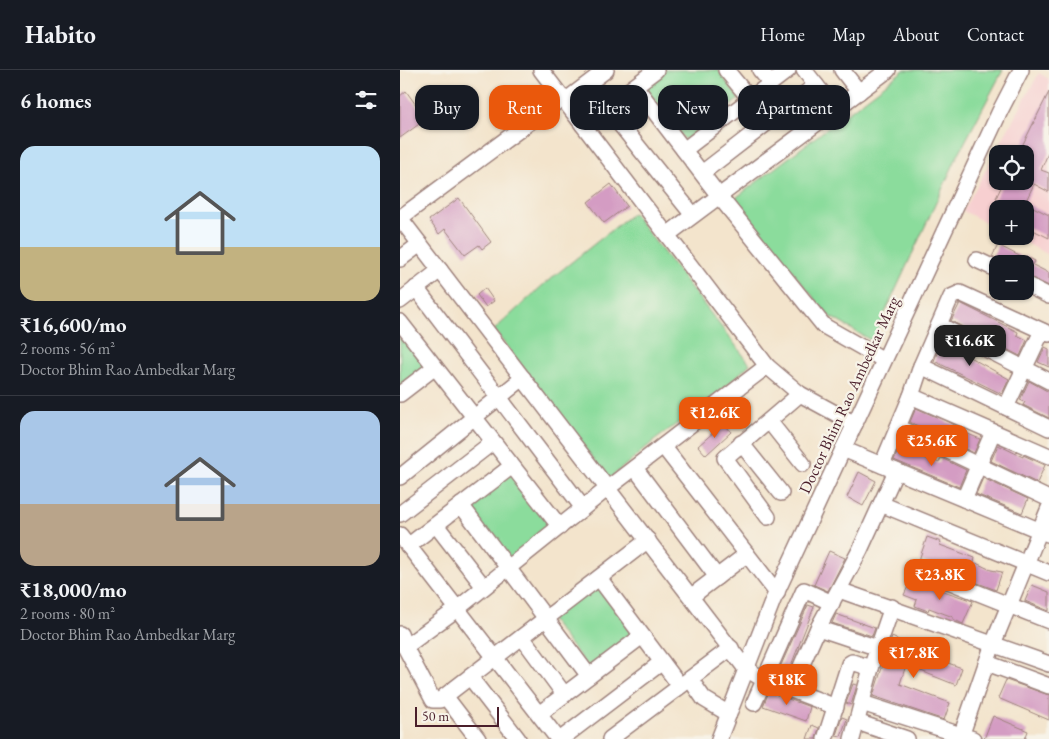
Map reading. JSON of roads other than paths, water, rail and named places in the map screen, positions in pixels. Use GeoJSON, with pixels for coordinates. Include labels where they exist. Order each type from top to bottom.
{"type":"FeatureCollection","features":[{"type":"Feature","properties":{"kind":"street"},"geometry":{"type":"LineString","coordinates":[[606,70],[563,99],[400,218],[692,596],[746,669],[763,679],[836,707]]}},
{"type":"Feature","properties":{"kind":"street"},"geometry":{"type":"LineString","coordinates":[[636,85],[656,70]]}},
{"type":"Feature","properties":{"kind":"street"},"geometry":{"type":"LineString","coordinates":[[726,70],[738,85]]}},
{"type":"Feature","properties":{"kind":"street"},"geometry":{"type":"LineString","coordinates":[[760,70],[771,83]]}},
{"type":"Feature","properties":{"kind":"street"},"geometry":{"type":"LineString","coordinates":[[769,85],[788,70]]}},
{"type":"Feature","properties":{"kind":"street"},"geometry":{"type":"LineString","coordinates":[[804,70],[816,85]]}},
{"type":"Feature","properties":{"kind":"street"},"geometry":{"type":"LineString","coordinates":[[842,70],[859,92]]}},
{"type":"Feature","properties":{"kind":"street","name":"Doctor Bhim Rao Ambedkar Marg"},"geometry":{"type":"LineString","coordinates":[[719,739],[777,593],[1020,70]]}},
{"type":"Feature","properties":{"kind":"street"},"geometry":{"type":"LineString","coordinates":[[543,71],[570,108]]}},
{"type":"Feature","properties":{"kind":"street"},"geometry":{"type":"LineString","coordinates":[[850,99],[885,71]]}},
{"type":"Feature","properties":{"kind":"street"},"geometry":{"type":"LineString","coordinates":[[648,103],[719,196],[824,326],[884,360]]}},
{"type":"Feature","properties":{"kind":"street"},"geometry":{"type":"LineString","coordinates":[[684,150],[738,109]]}},
{"type":"Feature","properties":{"kind":"street"},"geometry":{"type":"LineString","coordinates":[[587,130],[767,366],[800,394],[855,424]]}},
{"type":"Feature","properties":{"kind":"street"},"geometry":{"type":"LineString","coordinates":[[625,130],[693,215]]}},
{"type":"Feature","properties":{"kind":"street"},"geometry":{"type":"LineString","coordinates":[[702,173],[758,130]]}},
{"type":"Feature","properties":{"kind":"street"},"geometry":{"type":"LineString","coordinates":[[666,235],[808,130]]}},
{"type":"Feature","properties":{"kind":"street"},"geometry":{"type":"LineString","coordinates":[[400,259],[420,244]]}},
{"type":"Feature","properties":{"kind":"street"},"geometry":{"type":"LineString","coordinates":[[977,260],[989,266]]}},
{"type":"Feature","properties":{"kind":"street"},"geometry":{"type":"LineString","coordinates":[[400,301],[440,270]]}},
{"type":"Feature","properties":{"kind":"street"},"geometry":{"type":"LineString","coordinates":[[416,288],[583,508]]}},
{"type":"Feature","properties":{"kind":"street"},"geometry":{"type":"LineString","coordinates":[[1034,288],[1049,296]]}},
{"type":"Feature","properties":{"kind":"street"},"geometry":{"type":"LineString","coordinates":[[791,689],[818,628],[860,550],[881,504],[898,427],[921,366],[951,297],[960,293],[1046,332],[1024,368],[1006,407]]}},
{"type":"Feature","properties":{"kind":"street"},"geometry":{"type":"LineString","coordinates":[[400,322],[560,527]]}},
{"type":"Feature","properties":{"kind":"street"},"geometry":{"type":"LineString","coordinates":[[939,326],[1049,381]]}},
{"type":"Feature","properties":{"kind":"street"},"geometry":{"type":"LineString","coordinates":[[400,394],[435,366]]}},
{"type":"Feature","properties":{"kind":"street"},"geometry":{"type":"LineString","coordinates":[[648,540],[440,700],[433,700],[402,641],[457,608],[608,488],[767,366]]}},
{"type":"Feature","properties":{"kind":"street"},"geometry":{"type":"LineString","coordinates":[[921,366],[1049,428]]}},
{"type":"Feature","properties":{"kind":"street"},"geometry":{"type":"LineString","coordinates":[[400,477],[523,378]]}},
{"type":"Feature","properties":{"kind":"street"},"geometry":{"type":"LineString","coordinates":[[768,517],[725,460],[726,456],[800,394]]}},
{"type":"Feature","properties":{"kind":"street"},"geometry":{"type":"LineString","coordinates":[[911,396],[1049,456]]}},
{"type":"Feature","properties":{"kind":"street"},"geometry":{"type":"LineString","coordinates":[[769,421],[803,464]]}},
{"type":"Feature","properties":{"kind":"street"},"geometry":{"type":"LineString","coordinates":[[898,427],[1049,499]]}},
{"type":"Feature","properties":{"kind":"street"},"geometry":{"type":"LineString","coordinates":[[964,499],[992,432]]}},
{"type":"Feature","properties":{"kind":"street"},"geometry":{"type":"LineString","coordinates":[[400,514],[493,442]]}},
{"type":"Feature","properties":{"kind":"street"},"geometry":{"type":"LineString","coordinates":[[741,442],[781,493]]}},
{"type":"Feature","properties":{"kind":"street"},"geometry":{"type":"LineString","coordinates":[[664,446],[777,593]]}},
{"type":"Feature","properties":{"kind":"street"},"geometry":{"type":"LineString","coordinates":[[843,449],[1044,533]]}},
{"type":"Feature","properties":{"kind":"street"},"geometry":{"type":"LineString","coordinates":[[512,466],[436,525],[404,541],[560,739],[662,662]]}},
{"type":"Feature","properties":{"kind":"street"},"geometry":{"type":"LineString","coordinates":[[635,468],[717,577]]}},
{"type":"Feature","properties":{"kind":"street"},"geometry":{"type":"LineString","coordinates":[[881,504],[1049,573]]}},
{"type":"Feature","properties":{"kind":"street"},"geometry":{"type":"LineString","coordinates":[[461,506],[589,676]]}},
{"type":"Feature","properties":{"kind":"street"},"geometry":{"type":"LineString","coordinates":[[862,703],[965,738],[986,663],[1026,563],[1044,533],[1049,508]]}},
{"type":"Feature","properties":{"kind":"street"},"geometry":{"type":"LineString","coordinates":[[436,525],[484,587]]}},
{"type":"Feature","properties":{"kind":"street"},"geometry":{"type":"LineString","coordinates":[[692,596],[747,554]]}},
{"type":"Feature","properties":{"kind":"street"},"geometry":{"type":"LineString","coordinates":[[918,569],[1049,621]]}},
{"type":"Feature","properties":{"kind":"street"},"geometry":{"type":"LineString","coordinates":[[599,578],[662,662],[704,699],[729,714]]}},
{"type":"Feature","properties":{"kind":"street"},"geometry":{"type":"LineString","coordinates":[[754,704],[763,679],[804,590],[892,607],[1049,664]]}},
{"type":"Feature","properties":{"kind":"street"},"geometry":{"type":"LineString","coordinates":[[852,739],[878,648],[892,607]]}},
{"type":"Feature","properties":{"kind":"street"},"geometry":{"type":"LineString","coordinates":[[818,628],[878,648]]}},
{"type":"Feature","properties":{"kind":"street"},"geometry":{"type":"LineString","coordinates":[[539,714],[642,636]]}},
{"type":"Feature","properties":{"kind":"street"},"geometry":{"type":"LineString","coordinates":[[522,637],[564,694]]}},
{"type":"Feature","properties":{"kind":"street"},"geometry":{"type":"LineString","coordinates":[[610,739],[731,648]]}},
{"type":"Feature","properties":{"kind":"street"},"geometry":{"type":"LineString","coordinates":[[825,739],[849,664],[852,662],[872,668]]}},
{"type":"Feature","properties":{"kind":"street"},"geometry":{"type":"LineString","coordinates":[[986,663],[1049,686]]}},
{"type":"Feature","properties":{"kind":"street"},"geometry":{"type":"LineString","coordinates":[[470,677],[518,739]]}},
{"type":"Feature","properties":{"kind":"street"},"geometry":{"type":"LineString","coordinates":[[445,696],[478,739]]}},
{"type":"Feature","properties":{"kind":"street"},"geometry":{"type":"LineString","coordinates":[[857,722],[907,739]]}}]}
